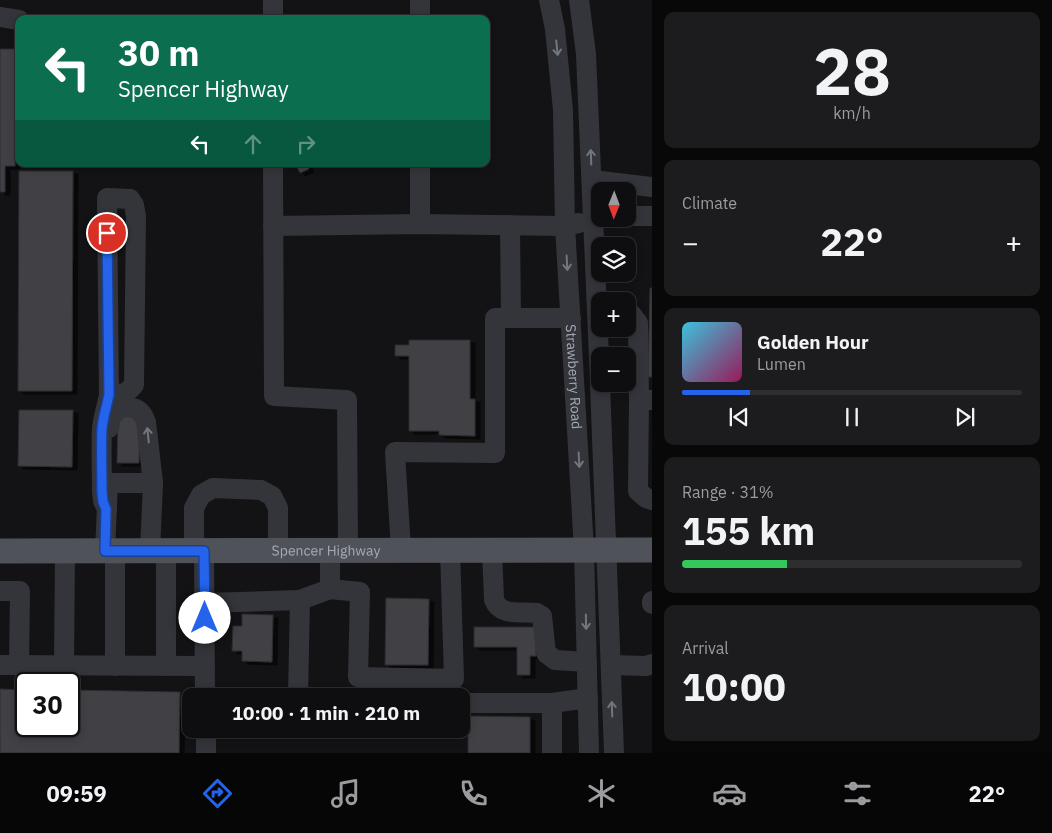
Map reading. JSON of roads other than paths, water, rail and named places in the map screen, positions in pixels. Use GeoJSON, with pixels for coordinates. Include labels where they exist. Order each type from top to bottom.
{"type":"FeatureCollection","features":[{"type":"Feature","properties":{"kind":"main road","name":"Spencer Highway"},"geometry":{"type":"LineString","coordinates":[[0,551],[652,550]]}},
{"type":"Feature","properties":{"kind":"street"},"geometry":{"type":"LineString","coordinates":[[273,0],[273,15]]}},
{"type":"Feature","properties":{"kind":"street"},"geometry":{"type":"LineString","coordinates":[[420,0],[420,15]]}},
{"type":"Feature","properties":{"kind":"street","name":"Strawberry Road"},"geometry":{"type":"LineString","coordinates":[[548,0],[555,29],[563,110],[565,226],[570,318],[611,665],[614,753]]}},
{"type":"Feature","properties":{"kind":"street","name":"Strawberry Road"},"geometry":{"type":"LineString","coordinates":[[579,0],[586,54],[592,180]]}},
{"type":"Feature","properties":{"kind":"street"},"geometry":{"type":"LineString","coordinates":[[0,17],[15,19]]}},
{"type":"Feature","properties":{"kind":"street"},"geometry":{"type":"LineString","coordinates":[[273,167],[274,396],[347,400],[339,550],[330,589]]}},
{"type":"Feature","properties":{"kind":"street"},"geometry":{"type":"LineString","coordinates":[[420,167],[420,224]]}},
{"type":"Feature","properties":{"kind":"street"},"geometry":{"type":"LineString","coordinates":[[592,180],[652,186]]}},
{"type":"Feature","properties":{"kind":"street"},"geometry":{"type":"LineString","coordinates":[[106,509],[102,492],[102,430],[109,394],[106,198],[130,199],[134,204],[136,216],[134,385],[126,393],[109,394]]}},
{"type":"Feature","properties":{"kind":"street"},"geometry":{"type":"LineString","coordinates":[[636,216],[652,216]]}},
{"type":"Feature","properties":{"kind":"street"},"geometry":{"type":"LineString","coordinates":[[273,226],[420,224],[565,226],[591,220]]}},
{"type":"Feature","properties":{"kind":"street"},"geometry":{"type":"LineString","coordinates":[[510,225],[511,318]]}},
{"type":"Feature","properties":{"kind":"street","name":"Strawberry Road"},"geometry":{"type":"LineString","coordinates":[[597,228],[598,292]]}},
{"type":"Feature","properties":{"kind":"street"},"geometry":{"type":"LineString","coordinates":[[400,550],[395,452],[495,453],[495,318],[570,318]]}},
{"type":"Feature","properties":{"kind":"street"},"geometry":{"type":"LineString","coordinates":[[636,320],[638,323],[645,400],[638,491],[646,498],[652,500]]}},
{"type":"Feature","properties":{"kind":"street","name":"Strawberry Road"},"geometry":{"type":"LineString","coordinates":[[589,753],[587,662],[596,550],[600,392]]}},
{"type":"Feature","properties":{"kind":"street"},"geometry":{"type":"LineString","coordinates":[[115,666],[110,551],[106,509],[111,417],[119,408],[127,407],[135,408],[143,413],[146,422],[153,483],[166,666]]}},
{"type":"Feature","properties":{"kind":"street"},"geometry":{"type":"LineString","coordinates":[[108,484],[153,483]]}},
{"type":"Feature","properties":{"kind":"street"},"geometry":{"type":"LineString","coordinates":[[205,688],[205,602],[194,508],[201,495],[213,488],[261,490],[272,496],[278,508],[278,551]]}},
{"type":"Feature","properties":{"kind":"street"},"geometry":{"type":"LineString","coordinates":[[205,602],[300,600],[330,589],[360,592],[358,677],[454,678],[450,550]]}},
{"type":"Feature","properties":{"kind":"street"},"geometry":{"type":"LineString","coordinates":[[492,550],[494,600],[497,606],[502,611],[537,613],[542,616],[546,654],[555,660],[587,662]]}},
{"type":"Feature","properties":{"kind":"street"},"geometry":{"type":"LineString","coordinates":[[64,666],[65,551]]}},
{"type":"Feature","properties":{"kind":"street"},"geometry":{"type":"LineString","coordinates":[[0,591],[20,591],[10,666],[205,666]]}},
{"type":"Feature","properties":{"kind":"street"},"geometry":{"type":"LineString","coordinates":[[298,688],[300,600]]}},
{"type":"Feature","properties":{"kind":"street"},"geometry":{"type":"LineString","coordinates":[[611,665],[646,666],[652,664]]}},
{"type":"Feature","properties":{"kind":"street"},"geometry":{"type":"LineString","coordinates":[[470,703],[552,704],[588,698]]}},
{"type":"Feature","properties":{"kind":"street"},"geometry":{"type":"LineString","coordinates":[[552,704],[552,753]]}},
{"type":"Feature","properties":{"kind":"street"},"geometry":{"type":"LineString","coordinates":[[206,738],[206,753]]}}]}
